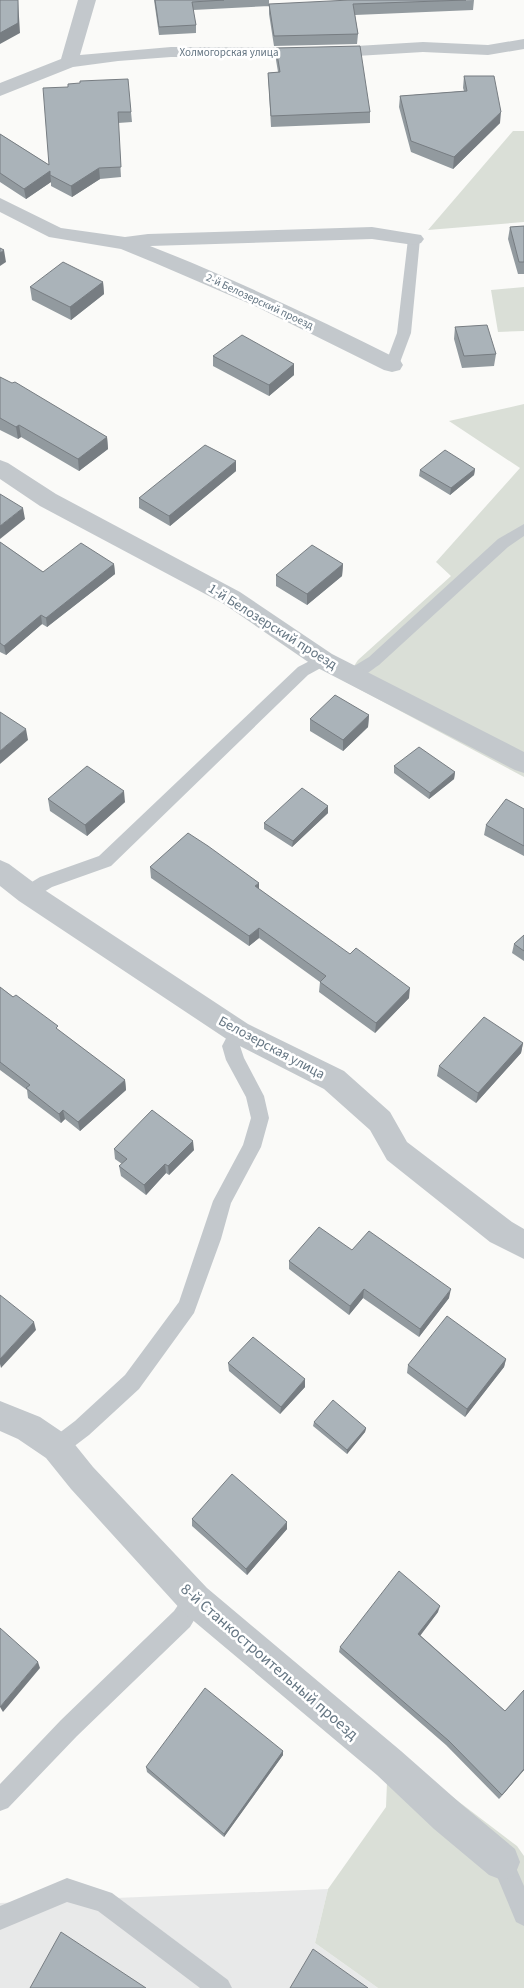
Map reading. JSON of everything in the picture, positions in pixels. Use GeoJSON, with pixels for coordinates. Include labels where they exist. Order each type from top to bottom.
{"type":"FeatureCollection","features":[{"type":"Feature","properties":{"kind":"street"},"geometry":{"type":"LineString","coordinates":[[69,62],[87,0]]}},
{"type":"Feature","properties":{"kind":"street","name":"Холмогорская улица"},"geometry":{"type":"LineString","coordinates":[[0,90],[69,62],[118,56],[171,52],[323,52],[423,48],[488,50],[524,44]]}},
{"type":"Feature","properties":{"kind":"street","name":"2-й Белозерский проезд"},"geometry":{"type":"LineString","coordinates":[[0,204],[56,233],[125,243],[173,262],[337,337],[392,365]]}},
{"type":"Feature","properties":{"kind":"street","name":"2-й Белозерский проезд"},"geometry":{"type":"LineString","coordinates":[[125,243],[148,240],[372,233],[414,239]]}},
{"type":"Feature","properties":{"kind":"street","name":"1-й Белозерский проезд"},"geometry":{"type":"LineString","coordinates":[[0,468],[48,500],[232,598],[324,660],[524,763]]}},
{"type":"Feature","properties":{"kind":"street","name":"Белозерская улица"},"geometry":{"type":"LineString","coordinates":[[0,871],[28,893],[238,1032],[334,1080],[380,1121],[397,1151],[501,1232],[524,1245]]}},
{"type":"Feature","properties":{"kind":"street","name":"8-й Станкостроительный проезд"},"geometry":{"type":"LineString","coordinates":[[0,1416],[28,1428],[57,1447],[82,1478],[195,1600],[389,1763],[447,1816],[502,1862]]}},
{"type":"Feature","properties":{"kind":"lane"},"geometry":{"type":"LineString","coordinates":[[392,365],[404,333],[414,239]]}},
{"type":"Feature","properties":{"kind":"lane"},"geometry":{"type":"LineString","coordinates":[[352,674],[374,661],[502,543],[524,529]]}},
{"type":"Feature","properties":{"kind":"lane"},"geometry":{"type":"LineString","coordinates":[[28,893],[46,882],[105,861],[303,672],[324,660]]}},
{"type":"Feature","properties":{"kind":"lane"},"geometry":{"type":"LineString","coordinates":[[57,1447],[82,1428],[132,1382],[187,1307],[222,1201],[252,1147],[260,1118],[255,1096],[235,1060],[231,1046],[238,1032]]}},
{"type":"Feature","properties":{"kind":"lane"},"geometry":{"type":"LineString","coordinates":[[0,1800],[69,1728],[182,1619],[195,1600]]}},
{"type":"Feature","properties":{"kind":"lane"},"geometry":{"type":"LineString","coordinates":[[502,1862],[524,1914]]}},
{"type":"Feature","properties":{"kind":"lane"},"geometry":{"type":"LineString","coordinates":[[0,1918],[67,1890],[104,1901],[220,1988]]}},
{"type":"Feature","properties":{"kind":"shaded area"},"geometry":{"type":"Polygon","coordinates":[[[513,131],[524,131],[524,222],[428,230],[513,131]]]}},
{"type":"Feature","properties":{"kind":"shaded area"},"geometry":{"type":"Polygon","coordinates":[[[524,287],[524,331],[498,332],[491,290],[524,287]]]}},
{"type":"Feature","properties":{"kind":"shaded area"},"geometry":{"type":"Polygon","coordinates":[[[524,404],[524,777],[344,681],[358,660],[451,576],[436,562],[520,468],[449,421],[524,404]]]}},
{"type":"Feature","properties":{"kind":"shaded area"},"geometry":{"type":"Polygon","coordinates":[[[408,1763],[517,1846],[524,1856],[524,1988],[378,1988],[315,1943],[328,1889],[386,1807],[387,1782],[408,1763]]]}},
{"type":"Feature","properties":{"kind":"shaded area"},"geometry":{"type":"Polygon","coordinates":[[[328,1889],[315,1943],[378,1988],[0,1988],[0,1903],[328,1889]]]}},
{"type":"Feature","properties":{"kind":"building"},"geometry":{"type":"Polygon","coordinates":[[[0,0],[18,0],[18,23],[0,33],[0,0]]]}},
{"type":"Feature","properties":{"kind":"building"},"geometry":{"type":"Polygon","coordinates":[[[155,0],[224,0],[192,2],[196,25],[159,27],[155,0]]]}},
{"type":"Feature","properties":{"kind":"building"},"geometry":{"type":"Polygon","coordinates":[[[350,0],[466,0],[353,4],[358,34],[274,36],[269,4],[350,0]]]}},
{"type":"Feature","properties":{"kind":"building"},"geometry":{"type":"Polygon","coordinates":[[[360,46],[370,112],[271,116],[268,73],[280,72],[276,48],[360,46]]]}},
{"type":"Feature","properties":{"kind":"building"},"geometry":{"type":"Polygon","coordinates":[[[464,76],[494,76],[501,112],[454,157],[411,141],[400,96],[467,91],[464,76]]]}},
{"type":"Feature","properties":{"kind":"building"},"geometry":{"type":"Polygon","coordinates":[[[128,79],[131,112],[118,112],[121,167],[99,168],[71,186],[50,175],[50,171],[24,189],[0,173],[0,134],[49,165],[43,88],[68,87],[68,84],[80,83],[80,81],[128,79]]]}},
{"type":"Feature","properties":{"kind":"building"},"geometry":{"type":"Polygon","coordinates":[[[524,226],[524,262],[519,262],[510,227],[524,226]]]}},
{"type":"Feature","properties":{"kind":"building"},"geometry":{"type":"Polygon","coordinates":[[[63,262],[103,282],[70,307],[30,287],[63,262]]]}},
{"type":"Feature","properties":{"kind":"building"},"geometry":{"type":"Polygon","coordinates":[[[487,325],[496,354],[464,356],[455,327],[487,325]]]}},
{"type":"Feature","properties":{"kind":"building"},"geometry":{"type":"Polygon","coordinates":[[[242,335],[294,364],[269,385],[213,356],[242,335]]]}},
{"type":"Feature","properties":{"kind":"building"},"geometry":{"type":"Polygon","coordinates":[[[0,377],[12,383],[15,382],[107,437],[78,459],[19,425],[16,427],[0,418],[0,377]]]}},
{"type":"Feature","properties":{"kind":"building"},"geometry":{"type":"Polygon","coordinates":[[[205,445],[236,461],[169,516],[139,498],[205,445]]]}},
{"type":"Feature","properties":{"kind":"building"},"geometry":{"type":"Polygon","coordinates":[[[445,450],[475,469],[451,488],[420,470],[445,450]]]}},
{"type":"Feature","properties":{"kind":"building"},"geometry":{"type":"Polygon","coordinates":[[[0,494],[23,508],[0,526],[0,494]]]}},
{"type":"Feature","properties":{"kind":"building"},"geometry":{"type":"Polygon","coordinates":[[[0,542],[43,572],[81,543],[114,564],[46,618],[41,615],[4,646],[0,643],[0,542]]]}},
{"type":"Feature","properties":{"kind":"building"},"geometry":{"type":"Polygon","coordinates":[[[312,545],[343,564],[307,594],[276,575],[312,545]]]}},
{"type":"Feature","properties":{"kind":"building"},"geometry":{"type":"Polygon","coordinates":[[[335,695],[369,715],[343,740],[310,719],[335,695]]]}},
{"type":"Feature","properties":{"kind":"building"},"geometry":{"type":"Polygon","coordinates":[[[0,712],[26,729],[0,751],[0,712]]]}},
{"type":"Feature","properties":{"kind":"building"},"geometry":{"type":"Polygon","coordinates":[[[419,747],[455,772],[430,793],[394,766],[419,747]]]}},
{"type":"Feature","properties":{"kind":"building"},"geometry":{"type":"Polygon","coordinates":[[[87,766],[124,791],[85,825],[48,799],[87,766]]]}},
{"type":"Feature","properties":{"kind":"building"},"geometry":{"type":"Polygon","coordinates":[[[302,788],[328,806],[293,841],[264,823],[302,788]]]}},
{"type":"Feature","properties":{"kind":"building"},"geometry":{"type":"Polygon","coordinates":[[[506,799],[524,809],[524,846],[486,825],[506,799]]]}},
{"type":"Feature","properties":{"kind":"building"},"geometry":{"type":"Polygon","coordinates":[[[188,833],[259,883],[255,886],[350,954],[356,948],[410,988],[376,1023],[320,982],[326,976],[259,928],[249,936],[150,867],[188,833]]]}},
{"type":"Feature","properties":{"kind":"building"},"geometry":{"type":"Polygon","coordinates":[[[524,935],[524,951],[514,944],[524,935]]]}},
{"type":"Feature","properties":{"kind":"building"},"geometry":{"type":"Polygon","coordinates":[[[0,987],[13,997],[16,995],[58,1026],[56,1028],[125,1080],[78,1122],[63,1110],[59,1114],[26,1088],[30,1085],[0,1062],[0,987]]]}},
{"type":"Feature","properties":{"kind":"building"},"geometry":{"type":"Polygon","coordinates":[[[484,1017],[523,1043],[478,1093],[439,1066],[484,1017]]]}},
{"type":"Feature","properties":{"kind":"building"},"geometry":{"type":"Polygon","coordinates":[[[152,1110],[193,1141],[168,1166],[165,1164],[144,1185],[119,1166],[127,1159],[114,1149],[152,1110]]]}},
{"type":"Feature","properties":{"kind":"building"},"geometry":{"type":"Polygon","coordinates":[[[319,1227],[352,1250],[369,1231],[451,1289],[420,1329],[364,1289],[350,1306],[289,1261],[319,1227]]]}},
{"type":"Feature","properties":{"kind":"building"},"geometry":{"type":"Polygon","coordinates":[[[0,1295],[34,1322],[0,1359],[0,1295]]]}},
{"type":"Feature","properties":{"kind":"building"},"geometry":{"type":"Polygon","coordinates":[[[447,1316],[506,1359],[467,1409],[408,1365],[447,1316]]]}},
{"type":"Feature","properties":{"kind":"building"},"geometry":{"type":"Polygon","coordinates":[[[253,1337],[305,1379],[281,1407],[228,1363],[253,1337]]]}},
{"type":"Feature","properties":{"kind":"building"},"geometry":{"type":"Polygon","coordinates":[[[333,1400],[366,1428],[347,1450],[314,1422],[333,1400]]]}},
{"type":"Feature","properties":{"kind":"building"},"geometry":{"type":"Polygon","coordinates":[[[232,1474],[287,1522],[246,1569],[192,1519],[232,1474]]]}},
{"type":"Feature","properties":{"kind":"building"},"geometry":{"type":"Polygon","coordinates":[[[399,1571],[440,1606],[418,1634],[505,1711],[524,1690],[524,1769],[502,1795],[449,1741],[340,1647],[399,1571]]]}},
{"type":"Feature","properties":{"kind":"building"},"geometry":{"type":"Polygon","coordinates":[[[0,1628],[38,1662],[0,1707],[0,1628]]]}},
{"type":"Feature","properties":{"kind":"building"},"geometry":{"type":"Polygon","coordinates":[[[205,1688],[283,1751],[224,1834],[146,1767],[205,1688]]]}},
{"type":"Feature","properties":{"kind":"building"},"geometry":{"type":"Polygon","coordinates":[[[61,1932],[146,1988],[30,1988],[61,1932]]]}},
{"type":"Feature","properties":{"kind":"building"},"geometry":{"type":"Polygon","coordinates":[[[313,1949],[368,1988],[290,1988],[313,1949]]]}}]}
